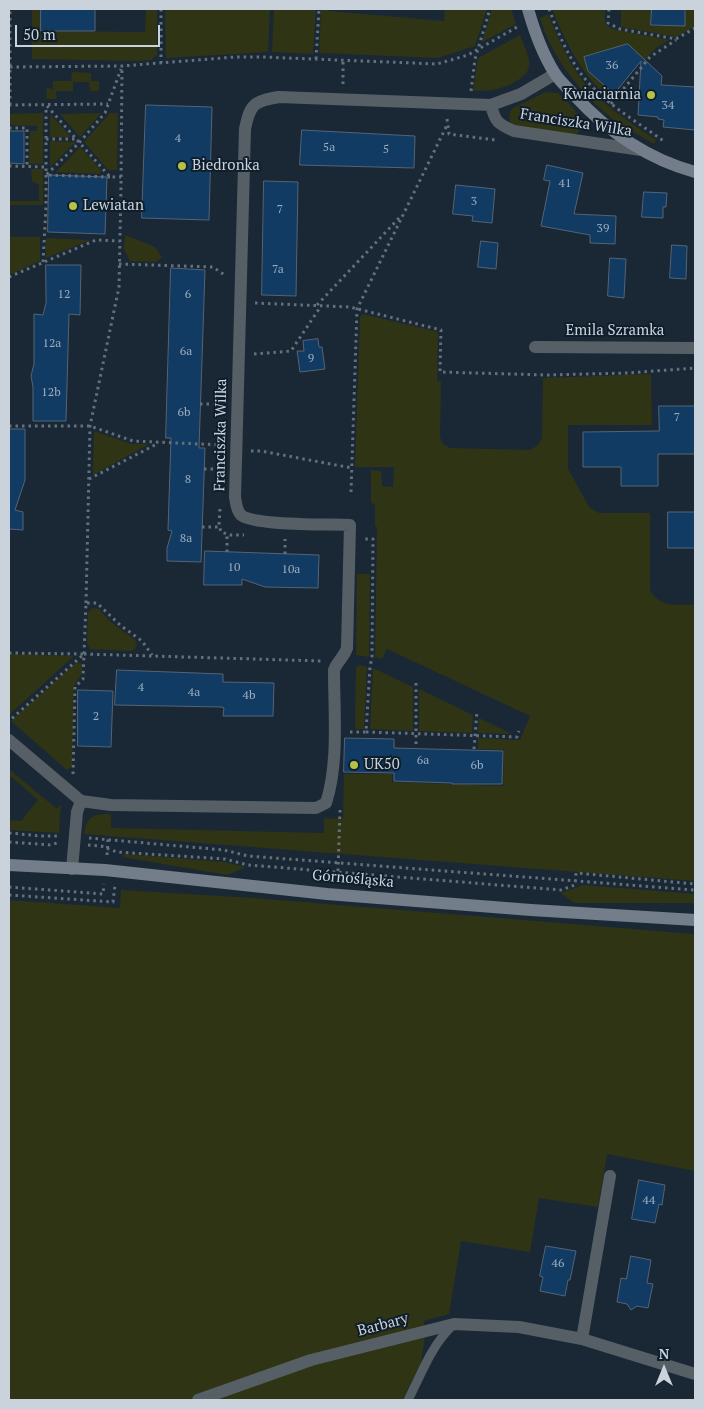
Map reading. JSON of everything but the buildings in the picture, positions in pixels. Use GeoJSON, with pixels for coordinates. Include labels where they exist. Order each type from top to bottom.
{"type":"FeatureCollection","features":[{"type":"Feature","properties":{"kind":"street"},"geometry":{"type":"LineString","coordinates":[[528,9],[540,43],[555,74],[587,109],[610,129],[641,150],[670,164],[695,172]]}},
{"type":"Feature","properties":{"kind":"street","name":"Franciszka Wilka"},"geometry":{"type":"LineString","coordinates":[[80,801],[112,805],[316,808],[326,803],[331,787],[333,772],[334,670],[347,648],[350,525],[259,522],[241,515],[236,506],[245,129],[249,112],[260,100],[279,97],[491,105],[521,94],[555,74]]}},
{"type":"Feature","properties":{"kind":"street","name":"Franciszka Wilka"},"geometry":{"type":"LineString","coordinates":[[491,105],[494,118],[500,125],[514,131],[641,150]]}},
{"type":"Feature","properties":{"kind":"street","name":"Emila Szramka"},"geometry":{"type":"LineString","coordinates":[[535,347],[695,348]]}},
{"type":"Feature","properties":{"kind":"street"},"geometry":{"type":"LineString","coordinates":[[9,740],[80,801],[77,812],[72,869]]}},
{"type":"Feature","properties":{"kind":"street","name":"Górnośląska"},"geometry":{"type":"LineString","coordinates":[[9,865],[116,871],[327,894],[531,910],[695,920]]}},
{"type":"Feature","properties":{"kind":"street"},"geometry":{"type":"LineString","coordinates":[[582,1339],[610,1176]]}},
{"type":"Feature","properties":{"kind":"street","name":"Barbary"},"geometry":{"type":"LineString","coordinates":[[198,1400],[311,1360],[454,1324],[519,1327],[582,1339],[695,1374]]}},
{"type":"Feature","properties":{"kind":"lane"},"geometry":{"type":"LineString","coordinates":[[408,1400],[435,1346],[454,1324]]}},
{"type":"Feature","properties":{"kind":"path"},"geometry":{"type":"LineString","coordinates":[[10,9],[9,105],[108,104]]}},
{"type":"Feature","properties":{"kind":"path"},"geometry":{"type":"LineString","coordinates":[[161,9],[161,63]]}},
{"type":"Feature","properties":{"kind":"path"},"geometry":{"type":"LineString","coordinates":[[316,59],[319,9]]}},
{"type":"Feature","properties":{"kind":"path"},"geometry":{"type":"LineString","coordinates":[[470,94],[477,51],[490,9]]}},
{"type":"Feature","properties":{"kind":"path"},"geometry":{"type":"LineString","coordinates":[[549,9],[563,43],[578,69],[593,87],[611,104],[667,143]]}},
{"type":"Feature","properties":{"kind":"path"},"geometry":{"type":"LineString","coordinates":[[609,9],[609,25],[620,29],[676,39]]}},
{"type":"Feature","properties":{"kind":"path"},"geometry":{"type":"LineString","coordinates":[[10,67],[122,66],[235,57],[437,64],[452,61],[477,51],[520,25]]}},
{"type":"Feature","properties":{"kind":"path"},"geometry":{"type":"LineString","coordinates":[[611,104],[650,57],[695,28]]}},
{"type":"Feature","properties":{"kind":"path"},"geometry":{"type":"LineString","coordinates":[[46,175],[106,113],[122,66]]}},
{"type":"Feature","properties":{"kind":"path"},"geometry":{"type":"LineString","coordinates":[[73,778],[75,687],[83,679],[90,426],[119,287],[122,66]]}},
{"type":"Feature","properties":{"kind":"path"},"geometry":{"type":"LineString","coordinates":[[43,262],[46,106]]}},
{"type":"Feature","properties":{"kind":"path"},"geometry":{"type":"LineString","coordinates":[[46,106],[110,176]]}},
{"type":"Feature","properties":{"kind":"path"},"geometry":{"type":"LineString","coordinates":[[444,116],[448,122],[449,134],[503,141]]}},
{"type":"Feature","properties":{"kind":"path"},"geometry":{"type":"LineString","coordinates":[[351,492],[357,308],[448,122]]}},
{"type":"Feature","properties":{"kind":"path"},"geometry":{"type":"LineString","coordinates":[[9,128],[27,128],[27,166]]}},
{"type":"Feature","properties":{"kind":"path"},"geometry":{"type":"LineString","coordinates":[[46,139],[78,141]]}},
{"type":"Feature","properties":{"kind":"path"},"geometry":{"type":"LineString","coordinates":[[9,166],[46,166]]}},
{"type":"Feature","properties":{"kind":"path"},"geometry":{"type":"LineString","coordinates":[[46,175],[121,177]]}},
{"type":"Feature","properties":{"kind":"path"},"geometry":{"type":"LineString","coordinates":[[316,305],[404,214]]}},
{"type":"Feature","properties":{"kind":"path"},"geometry":{"type":"LineString","coordinates":[[9,277],[96,240],[120,241]]}},
{"type":"Feature","properties":{"kind":"path"},"geometry":{"type":"LineString","coordinates":[[254,293],[254,303],[357,308],[441,330],[440,372],[546,375],[628,373],[695,368]]}},
{"type":"Feature","properties":{"kind":"path"},"geometry":{"type":"LineString","coordinates":[[239,353],[264,354],[291,351],[321,305]]}},
{"type":"Feature","properties":{"kind":"path"},"geometry":{"type":"LineString","coordinates":[[200,404],[223,404]]}},
{"type":"Feature","properties":{"kind":"path"},"geometry":{"type":"LineString","coordinates":[[9,426],[90,426],[133,442],[222,445]]}},
{"type":"Feature","properties":{"kind":"path"},"geometry":{"type":"LineString","coordinates":[[88,479],[159,442]]}},
{"type":"Feature","properties":{"kind":"path"},"geometry":{"type":"LineString","coordinates":[[236,450],[261,451],[352,468]]}},
{"type":"Feature","properties":{"kind":"path"},"geometry":{"type":"LineString","coordinates":[[204,469],[221,469]]}},
{"type":"Feature","properties":{"kind":"path"},"geometry":{"type":"LineString","coordinates":[[202,528],[220,528]]}},
{"type":"Feature","properties":{"kind":"path"},"geometry":{"type":"LineString","coordinates":[[227,534],[227,552]]}},
{"type":"Feature","properties":{"kind":"path"},"geometry":{"type":"LineString","coordinates":[[285,536],[285,554]]}},
{"type":"Feature","properties":{"kind":"path"},"geometry":{"type":"LineString","coordinates":[[86,603],[97,603],[120,625],[142,641],[152,655]]}},
{"type":"Feature","properties":{"kind":"path"},"geometry":{"type":"LineString","coordinates":[[9,653],[152,655],[331,661],[337,664]]}},
{"type":"Feature","properties":{"kind":"path"},"geometry":{"type":"LineString","coordinates":[[9,721],[84,654]]}},
{"type":"Feature","properties":{"kind":"path"},"geometry":{"type":"LineString","coordinates":[[416,683],[416,747]]}},
{"type":"Feature","properties":{"kind":"path"},"geometry":{"type":"LineString","coordinates":[[474,749],[477,711]]}},
{"type":"Feature","properties":{"kind":"path"},"geometry":{"type":"LineString","coordinates":[[366,732],[516,737],[519,731]]}},
{"type":"Feature","properties":{"kind":"path"},"geometry":{"type":"LineString","coordinates":[[338,871],[340,808]]}},
{"type":"Feature","properties":{"kind":"path"},"geometry":{"type":"LineString","coordinates":[[9,833],[74,840],[224,850],[248,856],[695,890]]}},
{"type":"Feature","properties":{"kind":"path"},"geometry":{"type":"LineString","coordinates":[[9,842],[51,845],[74,840],[117,852],[225,859],[248,865],[561,890],[575,886],[576,873],[695,884]]}},
{"type":"Feature","properties":{"kind":"path"},"geometry":{"type":"LineString","coordinates":[[9,895],[113,902],[117,852]]}},
{"type":"Feature","properties":{"kind":"green space"},"geometry":{"type":"Polygon","coordinates":[[[32,9],[41,9],[41,31],[145,32],[146,9],[157,9],[157,55],[151,60],[140,61],[32,59],[32,9]]]}},
{"type":"Feature","properties":{"kind":"green space"},"geometry":{"type":"Polygon","coordinates":[[[165,9],[270,9],[268,52],[166,58],[165,9]]]}},
{"type":"Feature","properties":{"kind":"green space"},"geometry":{"type":"Polygon","coordinates":[[[274,9],[316,9],[313,54],[272,52],[274,9]]]}},
{"type":"Feature","properties":{"kind":"green space"},"geometry":{"type":"Polygon","coordinates":[[[321,9],[444,21],[445,9],[487,9],[475,46],[438,58],[319,53],[321,9]]]}},
{"type":"Feature","properties":{"kind":"green space"},"geometry":{"type":"Polygon","coordinates":[[[492,9],[511,9],[516,24],[482,42],[492,9]]]}},
{"type":"Feature","properties":{"kind":"green space"},"geometry":{"type":"Polygon","coordinates":[[[552,9],[605,9],[605,24],[612,29],[669,40],[656,48],[645,60],[626,43],[626,45],[584,56],[588,71],[614,94],[609,98],[582,68],[563,34],[552,9]]]}},
{"type":"Feature","properties":{"kind":"green space"},"geometry":{"type":"Polygon","coordinates":[[[621,9],[651,9],[651,26],[685,26],[686,9],[695,9],[695,26],[676,37],[621,27],[621,9]]]}},
{"type":"Feature","properties":{"kind":"green space"},"geometry":{"type":"Polygon","coordinates":[[[548,14],[567,56],[583,81],[612,109],[656,140],[654,144],[614,120],[579,87],[560,61],[545,33],[540,18],[548,14]]]}},
{"type":"Feature","properties":{"kind":"green space"},"geometry":{"type":"Polygon","coordinates":[[[520,35],[529,61],[528,70],[525,75],[503,87],[492,90],[473,91],[478,58],[520,35]]]}},
{"type":"Feature","properties":{"kind":"green space"},"geometry":{"type":"Polygon","coordinates":[[[72,72],[91,73],[91,81],[99,81],[99,91],[90,91],[89,82],[73,82],[73,91],[56,91],[56,99],[46,99],[47,88],[53,89],[53,81],[71,81],[72,72]]]}},
{"type":"Feature","properties":{"kind":"green space"},"geometry":{"type":"Polygon","coordinates":[[[546,92],[558,93],[574,109],[582,122],[578,133],[569,137],[511,124],[509,116],[513,108],[546,92]]]}},
{"type":"Feature","properties":{"kind":"green space"},"geometry":{"type":"Polygon","coordinates":[[[43,113],[43,164],[29,164],[30,131],[37,131],[37,126],[9,125],[9,114],[43,113]]]}},
{"type":"Feature","properties":{"kind":"green space"},"geometry":{"type":"Polygon","coordinates":[[[101,113],[80,137],[60,114],[101,113]]]}},
{"type":"Feature","properties":{"kind":"green space"},"geometry":{"type":"Polygon","coordinates":[[[110,113],[118,113],[117,170],[108,170],[84,142],[110,113]]]}},
{"type":"Feature","properties":{"kind":"green space"},"geometry":{"type":"Polygon","coordinates":[[[50,114],[71,137],[50,137],[50,114]]]}},
{"type":"Feature","properties":{"kind":"green space"},"geometry":{"type":"Polygon","coordinates":[[[50,141],[76,142],[50,167],[50,141]]]}},
{"type":"Feature","properties":{"kind":"green space"},"geometry":{"type":"Polygon","coordinates":[[[80,147],[101,170],[100,174],[56,172],[80,147]]]}},
{"type":"Feature","properties":{"kind":"green space"},"geometry":{"type":"Polygon","coordinates":[[[31,169],[43,169],[43,205],[9,205],[9,201],[39,201],[39,185],[32,181],[31,169]]]}},
{"type":"Feature","properties":{"kind":"green space"},"geometry":{"type":"Polygon","coordinates":[[[125,235],[155,247],[162,257],[156,262],[130,261],[124,249],[125,235]]]}},
{"type":"Feature","properties":{"kind":"green space"},"geometry":{"type":"Polygon","coordinates":[[[9,237],[40,237],[40,261],[9,275],[9,237]]]}},
{"type":"Feature","properties":{"kind":"green space"},"geometry":{"type":"Polygon","coordinates":[[[46,238],[90,240],[46,258],[46,238]]]}},
{"type":"Feature","properties":{"kind":"green space"},"geometry":{"type":"Polygon","coordinates":[[[363,314],[438,332],[437,381],[441,381],[440,437],[443,444],[450,448],[529,450],[537,446],[542,438],[543,378],[651,374],[652,425],[568,425],[568,469],[589,507],[599,513],[650,513],[650,591],[660,601],[665,603],[695,605],[695,881],[84,834],[89,819],[100,814],[111,814],[111,828],[324,833],[324,818],[343,819],[344,774],[392,774],[392,782],[503,786],[504,750],[478,749],[478,738],[520,740],[530,716],[387,649],[382,659],[375,657],[377,527],[375,526],[375,504],[371,503],[371,470],[381,471],[382,486],[393,487],[394,467],[355,467],[360,317],[363,314]]]}},
{"type":"Feature","properties":{"kind":"green space"},"geometry":{"type":"Polygon","coordinates":[[[94,431],[131,444],[149,444],[93,475],[94,431]]]}},
{"type":"Feature","properties":{"kind":"green space"},"geometry":{"type":"Polygon","coordinates":[[[357,574],[370,574],[369,657],[356,655],[357,574]]]}},
{"type":"Feature","properties":{"kind":"green space"},"geometry":{"type":"Polygon","coordinates":[[[93,608],[99,609],[112,623],[135,640],[137,645],[135,649],[131,651],[90,649],[87,642],[88,612],[93,608]]]}},
{"type":"Feature","properties":{"kind":"green space"},"geometry":{"type":"Polygon","coordinates":[[[9,654],[74,656],[9,715],[9,654]]]}},
{"type":"Feature","properties":{"kind":"green space"},"geometry":{"type":"Polygon","coordinates":[[[77,662],[82,664],[82,673],[74,686],[72,766],[67,770],[12,722],[13,719],[77,662]]]}},
{"type":"Feature","properties":{"kind":"green space"},"geometry":{"type":"Polygon","coordinates":[[[360,665],[367,667],[364,729],[355,729],[356,667],[360,665]]]}},
{"type":"Feature","properties":{"kind":"green space"},"geometry":{"type":"Polygon","coordinates":[[[373,668],[413,687],[413,731],[370,729],[373,668]]]}},
{"type":"Feature","properties":{"kind":"green space"},"geometry":{"type":"Polygon","coordinates":[[[419,689],[473,715],[472,733],[419,731],[419,689]]]}},
{"type":"Feature","properties":{"kind":"green space"},"geometry":{"type":"Polygon","coordinates":[[[479,718],[512,734],[478,733],[479,718]]]}},
{"type":"Feature","properties":{"kind":"green space"},"geometry":{"type":"Polygon","coordinates":[[[9,769],[57,809],[61,804],[59,833],[9,830],[9,820],[21,821],[38,800],[9,775],[9,769]]]}},
{"type":"Feature","properties":{"kind":"green space"},"geometry":{"type":"Polygon","coordinates":[[[125,854],[224,862],[246,867],[227,875],[123,857],[125,854]]]}},
{"type":"Feature","properties":{"kind":"green space"},"geometry":{"type":"Polygon","coordinates":[[[583,885],[695,894],[695,903],[574,903],[561,893],[583,885]]]}},
{"type":"Feature","properties":{"kind":"green space"},"geometry":{"type":"Polygon","coordinates":[[[121,890],[254,898],[695,934],[695,1171],[607,1154],[598,1207],[539,1198],[530,1252],[461,1241],[449,1314],[424,1321],[425,1336],[421,1363],[402,1400],[9,1400],[9,900],[120,908],[121,890]]]}},
{"type":"Feature","properties":{"kind":"place","name":"Kwiaciarnia"},"geometry":{"type":"Point","coordinates":[651,95]}},
{"type":"Feature","properties":{"kind":"place","name":"Biedronka"},"geometry":{"type":"Point","coordinates":[182,166]}},
{"type":"Feature","properties":{"kind":"place","name":"Lewiatan"},"geometry":{"type":"Point","coordinates":[73,206]}},
{"type":"Feature","properties":{"kind":"place","name":"UK50"},"geometry":{"type":"Point","coordinates":[354,765]}}]}
